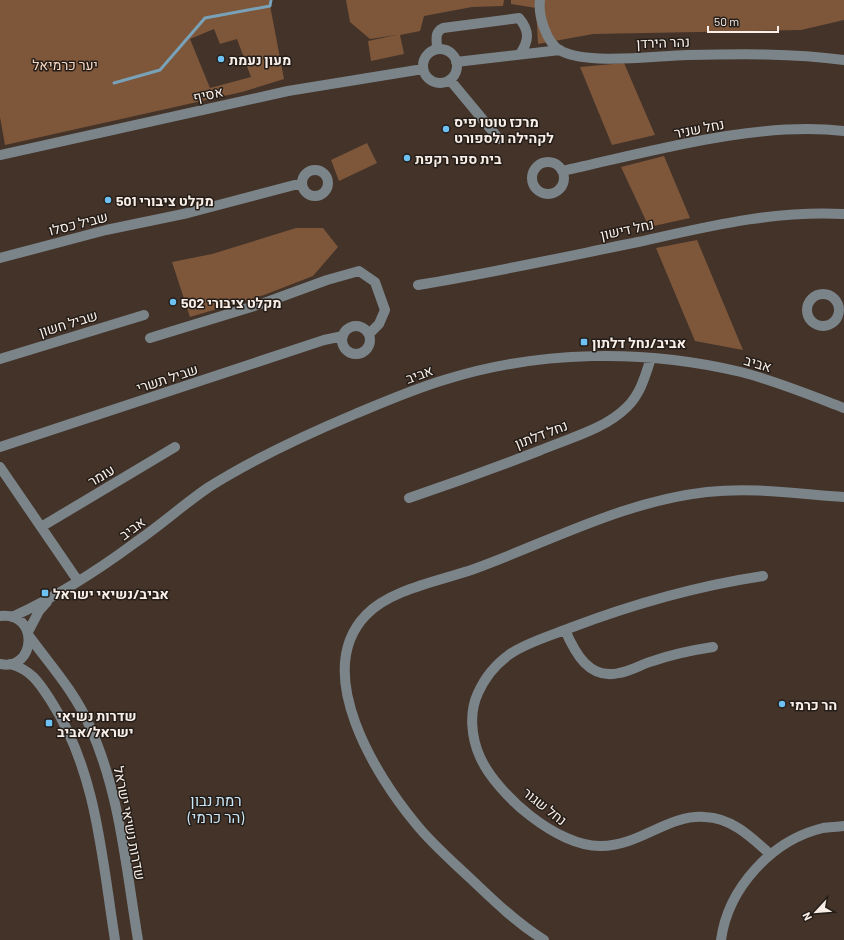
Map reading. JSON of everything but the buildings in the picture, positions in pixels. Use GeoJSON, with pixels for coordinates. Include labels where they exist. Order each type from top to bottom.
{"type":"FeatureCollection","features":[{"type":"Feature","properties":{"kind":"street"},"geometry":{"type":"LineString","coordinates":[[540,3],[541,21],[547,35],[560,50]]}},
{"type":"Feature","properties":{"kind":"street"},"geometry":{"type":"LineString","coordinates":[[437,49],[436,34],[438,30],[443,28],[520,18],[526,26],[527,43],[520,54]]}},
{"type":"Feature","properties":{"kind":"street"},"geometry":{"type":"LineString","coordinates":[[437,49],[448,51],[452,54],[456,62],[455,74],[450,80],[443,83],[432,82],[425,74],[423,69],[424,58],[437,49]]}},
{"type":"Feature","properties":{"kind":"street"},"geometry":{"type":"LineString","coordinates":[[456,62],[560,50]]}},
{"type":"Feature","properties":{"kind":"street","name":"נהר הירדן"},"geometry":{"type":"LineString","coordinates":[[560,50],[592,59],[742,54],[803,56],[844,60]]}},
{"type":"Feature","properties":{"kind":"street","name":"אסיף"},"geometry":{"type":"LineString","coordinates":[[0,155],[288,92],[423,69]]}},
{"type":"Feature","properties":{"kind":"street"},"geometry":{"type":"LineString","coordinates":[[450,80],[499,139]]}},
{"type":"Feature","properties":{"kind":"street","name":"נחל שניר"},"geometry":{"type":"LineString","coordinates":[[562,171],[705,140],[749,133],[805,129],[844,131]]}},
{"type":"Feature","properties":{"kind":"street","name":"שביל כסלו"},"geometry":{"type":"LineString","coordinates":[[0,258],[106,230],[188,213],[302,184]]}},
{"type":"Feature","properties":{"kind":"street","name":"נחל דישון"},"geometry":{"type":"LineString","coordinates":[[418,285],[546,261],[744,219],[796,214],[844,214]]}},
{"type":"Feature","properties":{"kind":"street"},"geometry":{"type":"LineString","coordinates":[[150,338],[264,303],[327,280],[358,271],[375,282],[385,310],[379,324],[368,334]]}},
{"type":"Feature","properties":{"kind":"street","name":"שביל חשון"},"geometry":{"type":"LineString","coordinates":[[0,359],[144,315]]}},
{"type":"Feature","properties":{"kind":"street"},"geometry":{"type":"LineString","coordinates":[[357,326],[362,327],[370,338],[368,346],[358,354],[343,345],[343,336],[348,328],[357,326]]}},
{"type":"Feature","properties":{"kind":"street","name":"שביל תשרי"},"geometry":{"type":"LineString","coordinates":[[0,447],[324,340],[343,336]]}},
{"type":"Feature","properties":{"kind":"street","name":"אביב"},"geometry":{"type":"LineString","coordinates":[[5,615],[51,598],[135,543],[207,489],[243,467],[325,427],[411,391],[444,379],[516,363],[592,356],[651,358],[706,365],[742,372],[777,383],[844,408]]}},
{"type":"Feature","properties":{"kind":"street","name":"נחל דלתון"},"geometry":{"type":"LineString","coordinates":[[409,498],[546,448],[610,420],[620,414],[634,398],[643,383],[651,358]]}},
{"type":"Feature","properties":{"kind":"street","name":"עומר"},"geometry":{"type":"LineString","coordinates":[[41,528],[175,447]]}},
{"type":"Feature","properties":{"kind":"street"},"geometry":{"type":"LineString","coordinates":[[0,467],[78,581]]}},
{"type":"Feature","properties":{"kind":"street"},"geometry":{"type":"LineString","coordinates":[[544,940],[509,915],[435,846],[412,820],[386,784],[362,737],[347,698],[345,683],[346,654],[356,627],[365,616],[391,597],[498,560],[600,518],[639,505],[685,495],[731,490],[777,490],[844,496]]}},
{"type":"Feature","properties":{"kind":"street","name":"נחל שגור"},"geometry":{"type":"LineString","coordinates":[[763,576],[716,584],[669,595],[623,609],[531,643],[511,654],[495,666],[484,680],[477,695],[473,711],[472,727],[480,757],[497,782],[519,805],[546,827],[577,842],[600,846],[624,843],[679,820],[704,816],[721,820],[737,827],[770,854]]}},
{"type":"Feature","properties":{"kind":"street","name":"אביב"},"geometry":{"type":"LineString","coordinates":[[5,664],[17,662],[27,651],[28,634],[38,611],[51,598]]}},
{"type":"Feature","properties":{"kind":"street","name":"שדרות נשיאי ישראל"},"geometry":{"type":"LineString","coordinates":[[5,615],[20,621],[28,634],[60,674],[80,706],[90,726],[110,776],[138,940]]}},
{"type":"Feature","properties":{"kind":"street"},"geometry":{"type":"LineString","coordinates":[[565,630],[574,649],[584,664],[590,669],[604,674],[621,673],[662,658],[713,647]]}},
{"type":"Feature","properties":{"kind":"street"},"geometry":{"type":"LineString","coordinates":[[5,664],[22,667],[43,688],[61,717],[74,743],[88,782],[115,940]]}},
{"type":"Feature","properties":{"kind":"street"},"geometry":{"type":"LineString","coordinates":[[721,940],[733,901],[749,875],[770,854],[795,838],[823,828],[844,826]]}},
{"type":"Feature","properties":{"kind":"green space","name":"יער כרמיאל"},"geometry":{"type":"Polygon","coordinates":[[[0,0],[269,0],[284,79],[242,92],[5,145],[0,117],[0,0]],[[214,29],[190,39],[210,88],[251,77],[237,39],[220,44],[214,29]]]}},
{"type":"Feature","properties":{"kind":"green space"},"geometry":{"type":"Polygon","coordinates":[[[346,0],[504,0],[503,6],[472,7],[424,16],[420,31],[400,35],[404,54],[371,61],[368,41],[396,35],[370,39],[350,22],[346,0]]]}},
{"type":"Feature","properties":{"kind":"green space"},"geometry":{"type":"Polygon","coordinates":[[[511,0],[844,0],[844,20],[801,30],[593,34],[538,44],[536,8],[511,4],[511,0]]]}},
{"type":"Feature","properties":{"kind":"green space"},"geometry":{"type":"Polygon","coordinates":[[[624,63],[655,135],[612,145],[580,67],[624,63]]]}},
{"type":"Feature","properties":{"kind":"green space"},"geometry":{"type":"Polygon","coordinates":[[[367,143],[377,163],[339,181],[331,160],[367,143]]]}},
{"type":"Feature","properties":{"kind":"green space"},"geometry":{"type":"Polygon","coordinates":[[[664,156],[690,218],[649,227],[621,167],[664,156]]]}},
{"type":"Feature","properties":{"kind":"green space"},"geometry":{"type":"Polygon","coordinates":[[[296,228],[323,228],[338,247],[313,276],[264,295],[190,317],[172,262],[212,254],[296,228]]]}},
{"type":"Feature","properties":{"kind":"green space"},"geometry":{"type":"Polygon","coordinates":[[[697,240],[743,350],[695,341],[656,248],[697,240]]]}},
{"type":"Feature","properties":{"kind":"waterway"},"geometry":{"type":"LineString","coordinates":[[114,83],[160,70],[205,18],[270,6],[271,0]]}},
{"type":"Feature","properties":{"kind":"place","name":"מעון נעמת"},"geometry":{"type":"Point","coordinates":[221,59]}},
{"type":"Feature","properties":{"kind":"place","name":"מרכז טוטו פיס לקהילה ולספורט"},"geometry":{"type":"Point","coordinates":[446,129]}},
{"type":"Feature","properties":{"kind":"place","name":"בית ספר רקפת"},"geometry":{"type":"Point","coordinates":[407,158]}},
{"type":"Feature","properties":{"kind":"place","name":"מקלט ציבורי 501"},"geometry":{"type":"Point","coordinates":[108,200]}},
{"type":"Feature","properties":{"kind":"place","name":"מקלט ציבורי 502"},"geometry":{"type":"Point","coordinates":[173,302]}},
{"type":"Feature","properties":{"kind":"place","name":"אביב/נחל דלתון"},"geometry":{"type":"Point","coordinates":[584,342]}},
{"type":"Feature","properties":{"kind":"place","name":"אביב/נשיאי ישראל"},"geometry":{"type":"Point","coordinates":[45,593]}},
{"type":"Feature","properties":{"kind":"place","name":"הר כרמי"},"geometry":{"type":"Point","coordinates":[782,704]}},
{"type":"Feature","properties":{"kind":"place","name":"שדרות נשיאי ישראל/אביב"},"geometry":{"type":"Point","coordinates":[49,723]}},
{"type":"Feature","properties":{"kind":"district","name":"רמת נבון (הר כרמי)"},"geometry":{"type":"Point","coordinates":[216,808]}}]}
